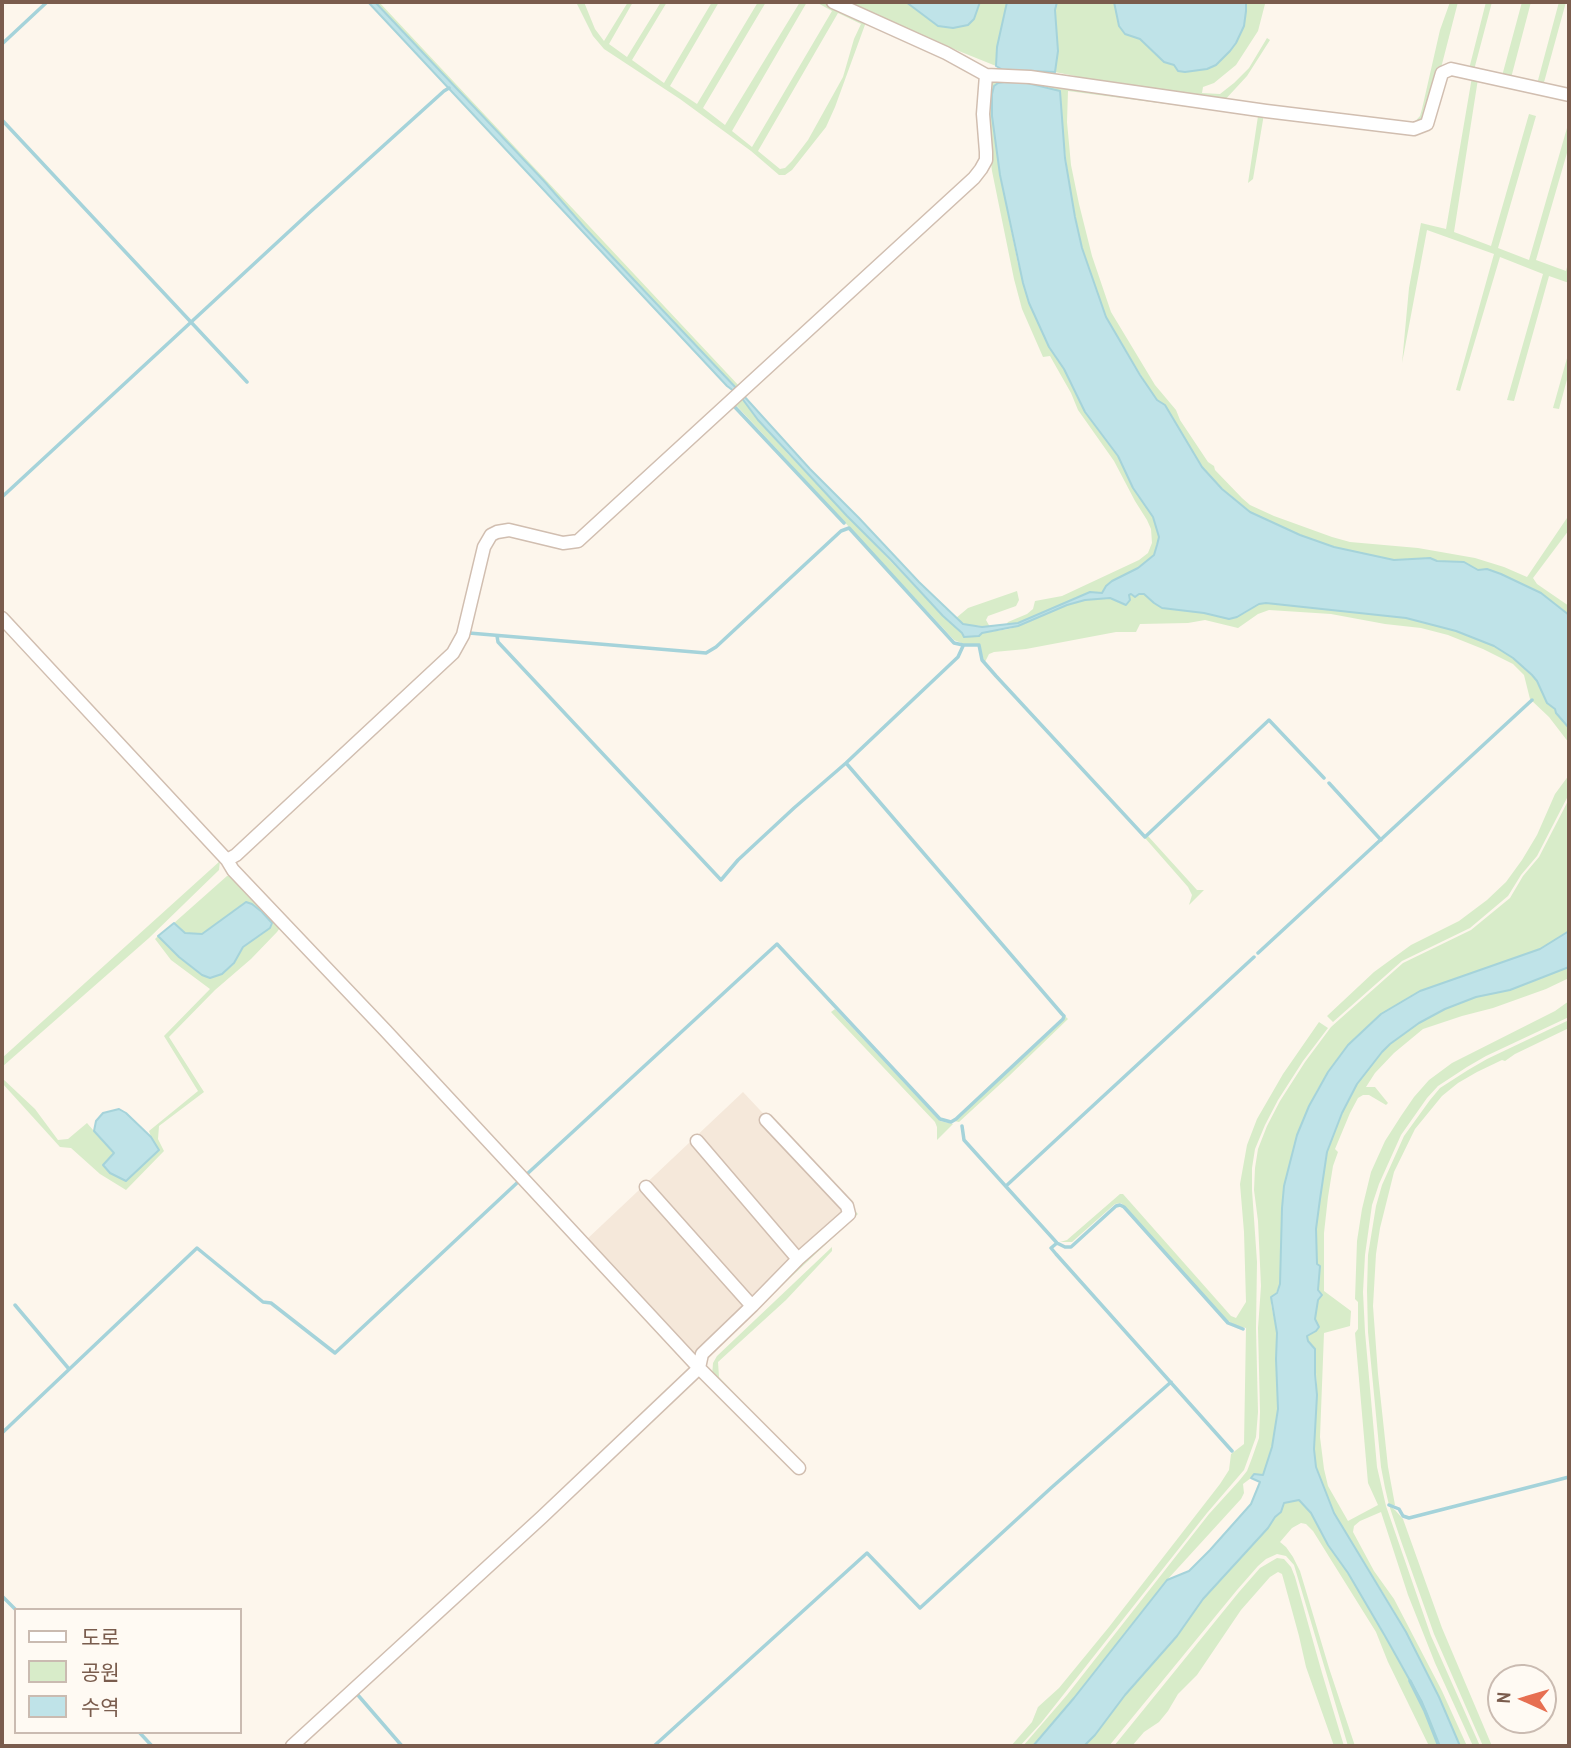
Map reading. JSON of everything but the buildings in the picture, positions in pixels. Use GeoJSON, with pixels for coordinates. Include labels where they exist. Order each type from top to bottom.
{"type":"FeatureCollection","features":[{"type":"Feature","properties":{"kind":"street"},"geometry":{"type":"LineString","coordinates":[[833,2],[946,53],[986,75],[1030,78],[1414,130],[1427,124],[1442,73],[1451,69],[1569,95]]}},
{"type":"Feature","properties":{"kind":"street"},"geometry":{"type":"LineString","coordinates":[[227,860],[236,855],[453,653],[463,635],[484,547],[491,535],[509,530],[563,543],[578,541],[974,178],[986,160],[983,114],[986,75]]}},
{"type":"Feature","properties":{"kind":"street"},"geometry":{"type":"LineString","coordinates":[[2,618],[227,860],[233,870],[699,1368],[799,1468]]}},
{"type":"Feature","properties":{"kind":"street"},"geometry":{"type":"LineString","coordinates":[[292,1746],[542,1517],[699,1368],[702,1354],[798,1259],[849,1214],[847,1206],[766,1120]]}},
{"type":"Feature","properties":{"kind":"street"},"geometry":{"type":"LineString","coordinates":[[698,1141],[798,1259]]}},
{"type":"Feature","properties":{"kind":"street"},"geometry":{"type":"LineString","coordinates":[[646,1187],[752,1306]]}},
{"type":"Feature","properties":{"kind":"shaded area"},"geometry":{"type":"Polygon","coordinates":[[[743,1092],[855,1211],[706,1353],[694,1355],[585,1241],[743,1092]]]}},
{"type":"Feature","properties":{"kind":"green space"},"geometry":{"type":"Polygon","coordinates":[[[375,2],[379,2],[740,387],[738,390],[666,315],[375,2]]]}},
{"type":"Feature","properties":{"kind":"green space"},"geometry":{"type":"Polygon","coordinates":[[[576,2],[584,2],[595,29],[604,41],[628,2],[633,2],[609,44],[627,57],[661,2],[667,2],[632,60],[664,83],[712,2],[719,2],[670,86],[697,104],[758,2],[766,2],[703,108],[725,125],[800,2],[807,2],[732,131],[752,147],[832,11],[816,2],[825,2],[866,22],[826,127],[785,175],[779,175],[680,99],[604,49],[593,36],[576,2]],[[838,13],[758,151],[780,169],[792,161],[808,140],[843,77],[861,24],[838,13]]]}},
{"type":"Feature","properties":{"kind":"green space"},"geometry":{"type":"Polygon","coordinates":[[[844,2],[906,2],[938,26],[968,25],[974,19],[980,2],[1007,2],[997,47],[996,66],[924,37],[844,2]]]}},
{"type":"Feature","properties":{"kind":"green space"},"geometry":{"type":"Polygon","coordinates":[[[1057,2],[1114,2],[1125,34],[1140,39],[1164,62],[1174,64],[1185,72],[1216,65],[1246,11],[1246,2],[1273,2],[1265,4],[1258,31],[1236,65],[1214,83],[1203,87],[1202,93],[1220,94],[1249,68],[1267,38],[1270,40],[1247,76],[1223,102],[1076,80],[1075,76],[1055,72],[1058,51],[1055,9],[1057,2]]]}},
{"type":"Feature","properties":{"kind":"green space"},"geometry":{"type":"Polygon","coordinates":[[[1450,2],[1458,2],[1441,68],[1421,122],[1411,126],[1420,116],[1440,30],[1450,2]]]}},
{"type":"Feature","properties":{"kind":"green space"},"geometry":{"type":"Polygon","coordinates":[[[1486,2],[1492,2],[1474,70],[1469,69],[1486,2]]]}},
{"type":"Feature","properties":{"kind":"green space"},"geometry":{"type":"Polygon","coordinates":[[[1522,2],[1531,2],[1511,78],[1502,76],[1522,2]]]}},
{"type":"Feature","properties":{"kind":"green space"},"geometry":{"type":"Polygon","coordinates":[[[1559,2],[1566,2],[1543,86],[1537,84],[1559,2]]]}},
{"type":"Feature","properties":{"kind":"green space"},"geometry":{"type":"Polygon","coordinates":[[[1472,77],[1478,79],[1454,232],[1491,246],[1529,114],[1536,116],[1498,248],[1529,260],[1569,121],[1569,146],[1536,260],[1566,271],[1569,259],[1569,283],[1549,276],[1514,401],[1507,400],[1543,274],[1500,257],[1460,391],[1456,390],[1494,254],[1427,230],[1402,363],[1409,288],[1421,223],[1446,229],[1472,77]]]}},
{"type":"Feature","properties":{"kind":"green space"},"geometry":{"type":"Polygon","coordinates":[[[1009,79],[1264,114],[1253,179],[1248,183],[1258,116],[1068,91],[1067,122],[1071,165],[1092,256],[1111,312],[1155,385],[1176,410],[1208,462],[1250,505],[1332,537],[1350,542],[1418,548],[1475,558],[1527,577],[1569,515],[1569,530],[1533,578],[1537,584],[1569,606],[1569,615],[1533,589],[1487,569],[1478,570],[1464,562],[1437,561],[1430,558],[1394,560],[1334,547],[1300,535],[1250,512],[1222,489],[1202,467],[1165,405],[1157,400],[1150,390],[1106,317],[1082,248],[1070,191],[1062,127],[1049,87],[1023,82],[992,116],[1000,175],[1018,264],[1049,347],[1064,369],[1085,412],[1118,456],[1153,517],[1159,537],[1154,555],[1148,561],[1112,581],[1102,593],[1090,592],[1028,620],[1006,625],[1027,614],[1033,609],[1035,601],[1062,596],[1139,560],[1148,553],[1152,543],[1147,520],[1114,461],[1078,410],[1050,356],[1043,357],[1022,309],[992,171],[986,125],[989,85],[995,81],[1009,79]]]}},
{"type":"Feature","properties":{"kind":"green space"},"geometry":{"type":"Polygon","coordinates":[[[1569,351],[1569,372],[1559,409],[1553,408],[1569,351]]]}},
{"type":"Feature","properties":{"kind":"green space"},"geometry":{"type":"Polygon","coordinates":[[[741,397],[789,455],[962,633],[1009,629],[1067,605],[1105,598],[1120,601],[1131,594],[1144,594],[1162,608],[1229,619],[1266,603],[1406,618],[1456,631],[1494,646],[1519,662],[1537,681],[1547,703],[1569,728],[1569,743],[1549,717],[1530,699],[1524,675],[1513,664],[1448,635],[1421,628],[1331,614],[1269,610],[1238,628],[1205,620],[1140,624],[1136,632],[1116,632],[1026,649],[994,652],[989,654],[985,662],[980,644],[964,644],[954,640],[734,403],[741,397]]]}},
{"type":"Feature","properties":{"kind":"green space"},"geometry":{"type":"Polygon","coordinates":[[[1017,591],[1019,600],[1016,606],[988,616],[986,620],[990,627],[963,624],[956,618],[968,608],[1017,591]]]}},
{"type":"Feature","properties":{"kind":"green space"},"geometry":{"type":"Polygon","coordinates":[[[1569,775],[1569,794],[1537,856],[1508,896],[1470,928],[1402,961],[1333,1022],[1327,1016],[1374,972],[1411,945],[1459,921],[1506,882],[1537,835],[1555,794],[1569,775]]]}},
{"type":"Feature","properties":{"kind":"green space"},"geometry":{"type":"Polygon","coordinates":[[[1569,799],[1569,931],[1540,949],[1420,991],[1381,1014],[1348,1045],[1317,1090],[1297,1135],[1284,1186],[1280,1284],[1271,1304],[1277,1333],[1278,1409],[1272,1447],[1263,1476],[1254,1474],[1243,1484],[1244,1493],[1241,1499],[1167,1580],[1074,1698],[1033,1746],[1023,1746],[1067,1695],[1209,1514],[1247,1471],[1259,1438],[1260,1412],[1258,1328],[1261,1286],[1254,1190],[1255,1168],[1258,1149],[1280,1101],[1331,1027],[1403,963],[1471,930],[1510,898],[1539,857],[1569,799]]]}},
{"type":"Feature","properties":{"kind":"green space"},"geometry":{"type":"Polygon","coordinates":[[[1148,836],[1197,890],[1204,890],[1189,905],[1192,895],[1188,887],[1145,838],[1148,836]]]}},
{"type":"Feature","properties":{"kind":"green space"},"geometry":{"type":"Polygon","coordinates":[[[220,861],[219,870],[149,938],[2,1067],[2,1058],[220,861]]]}},
{"type":"Feature","properties":{"kind":"green space"},"geometry":{"type":"Polygon","coordinates":[[[227,876],[234,876],[282,925],[251,959],[215,990],[169,1037],[204,1092],[159,1126],[158,1139],[164,1151],[126,1190],[100,1174],[71,1148],[60,1147],[2,1083],[2,1078],[35,1109],[58,1140],[68,1139],[87,1123],[114,1154],[103,1165],[158,1150],[149,1131],[198,1091],[164,1036],[210,989],[171,960],[155,939],[158,936],[192,968],[222,974],[234,964],[243,947],[264,933],[246,902],[202,934],[185,933],[174,923],[227,876]]]}},
{"type":"Feature","properties":{"kind":"green space"},"geometry":{"type":"Polygon","coordinates":[[[1569,967],[1569,978],[1493,1008],[1423,1029],[1394,1053],[1366,1087],[1375,1087],[1388,1103],[1386,1105],[1369,1095],[1358,1098],[1335,1149],[1338,1152],[1328,1197],[1324,1233],[1324,1291],[1351,1311],[1350,1326],[1324,1333],[1320,1437],[1328,1486],[1348,1521],[1378,1505],[1368,1483],[1355,1333],[1358,1329],[1358,1302],[1355,1299],[1357,1241],[1371,1172],[1385,1141],[1414,1097],[1429,1080],[1452,1063],[1555,1011],[1569,1001],[1569,1017],[1486,1056],[1438,1086],[1401,1135],[1372,1205],[1363,1292],[1377,1467],[1386,1506],[1431,1636],[1480,1746],[1473,1746],[1435,1663],[1408,1595],[1381,1512],[1360,1521],[1354,1526],[1353,1532],[1374,1571],[1394,1599],[1442,1691],[1467,1746],[1460,1746],[1393,1609],[1334,1513],[1315,1467],[1315,1349],[1308,1341],[1307,1335],[1316,1331],[1316,1310],[1322,1295],[1318,1291],[1320,1266],[1317,1264],[1316,1229],[1320,1199],[1327,1152],[1342,1113],[1357,1084],[1390,1044],[1419,1023],[1445,1009],[1476,997],[1510,990],[1569,967]]]}},
{"type":"Feature","properties":{"kind":"green space"},"geometry":{"type":"Polygon","coordinates":[[[835,1009],[940,1121],[953,1124],[937,1140],[935,1122],[831,1012],[835,1009]]]}},
{"type":"Feature","properties":{"kind":"green space"},"geometry":{"type":"Polygon","coordinates":[[[1065,1016],[1068,1019],[1009,1076],[959,1122],[954,1121],[1063,1020],[1065,1016]]]}},
{"type":"Feature","properties":{"kind":"green space"},"geometry":{"type":"Polygon","coordinates":[[[1569,1020],[1569,1028],[1505,1061],[1477,1072],[1442,1096],[1415,1129],[1394,1172],[1376,1254],[1373,1306],[1388,1467],[1395,1505],[1390,1506],[1403,1519],[1442,1628],[1492,1746],[1483,1746],[1434,1634],[1401,1541],[1389,1505],[1385,1488],[1368,1332],[1368,1255],[1382,1185],[1404,1136],[1440,1088],[1487,1059],[1569,1020]]]}},
{"type":"Feature","properties":{"kind":"green space"},"geometry":{"type":"Polygon","coordinates":[[[1319,1022],[1328,1028],[1278,1100],[1255,1149],[1252,1190],[1257,1262],[1258,1412],[1256,1437],[1244,1470],[1041,1723],[1020,1746],[1011,1746],[1032,1722],[1038,1707],[1059,1688],[1109,1627],[1220,1484],[1229,1470],[1231,1454],[1244,1444],[1246,1328],[1228,1321],[1121,1203],[1115,1204],[1072,1242],[1060,1242],[1067,1240],[1123,1194],[1231,1316],[1236,1318],[1246,1302],[1240,1184],[1247,1145],[1257,1119],[1283,1074],[1319,1022]]]}},
{"type":"Feature","properties":{"kind":"green space"},"geometry":{"type":"Polygon","coordinates":[[[855,1211],[858,1214],[707,1356],[706,1353],[855,1211]]]}},
{"type":"Feature","properties":{"kind":"green space"},"geometry":{"type":"Polygon","coordinates":[[[832,1247],[832,1251],[786,1300],[718,1362],[719,1377],[759,1419],[757,1421],[712,1376],[713,1363],[717,1356],[832,1247]]]}},
{"type":"Feature","properties":{"kind":"green space"},"geometry":{"type":"Polygon","coordinates":[[[1300,1500],[1311,1513],[1385,1636],[1422,1702],[1439,1746],[1429,1746],[1376,1632],[1313,1531],[1301,1523],[1292,1528],[1280,1542],[1293,1557],[1300,1571],[1355,1746],[1348,1746],[1294,1565],[1286,1556],[1277,1554],[1258,1566],[1237,1590],[1109,1746],[1084,1746],[1177,1636],[1203,1599],[1268,1528],[1281,1512],[1284,1503],[1300,1500]]]}},
{"type":"Feature","properties":{"kind":"green space"},"geometry":{"type":"Polygon","coordinates":[[[1277,1558],[1284,1559],[1295,1577],[1344,1746],[1334,1746],[1306,1667],[1282,1574],[1278,1572],[1270,1577],[1241,1610],[1197,1675],[1178,1694],[1159,1722],[1144,1732],[1132,1746],[1114,1746],[1239,1592],[1260,1568],[1277,1558]]]}},
{"type":"Feature","properties":{"kind":"water"},"geometry":{"type":"Polygon","coordinates":[[[368,2],[375,2],[738,390],[735,392],[727,386],[368,2]]]}},
{"type":"Feature","properties":{"kind":"water"},"geometry":{"type":"Polygon","coordinates":[[[906,2],[980,2],[974,19],[968,25],[953,28],[938,26],[906,2]]]}},
{"type":"Feature","properties":{"kind":"water"},"geometry":{"type":"Polygon","coordinates":[[[1007,2],[1057,2],[1055,10],[1058,51],[1055,72],[1003,70],[996,66],[997,47],[1007,2]]]}},
{"type":"Feature","properties":{"kind":"water"},"geometry":{"type":"Polygon","coordinates":[[[1114,2],[1246,2],[1246,11],[1244,26],[1236,43],[1216,65],[1185,72],[1178,71],[1174,65],[1164,62],[1140,39],[1125,34],[1119,26],[1114,2]]]}},
{"type":"Feature","properties":{"kind":"water"},"geometry":{"type":"Polygon","coordinates":[[[1004,82],[1023,82],[1060,91],[1065,158],[1075,217],[1082,248],[1106,317],[1140,375],[1157,400],[1165,405],[1202,467],[1222,489],[1250,512],[1300,535],[1334,547],[1394,560],[1430,558],[1437,561],[1464,562],[1478,570],[1487,569],[1501,574],[1541,593],[1569,615],[1569,728],[1547,703],[1537,681],[1513,658],[1494,646],[1456,631],[1406,618],[1266,603],[1229,619],[1162,608],[1144,594],[1135,597],[1131,594],[1126,605],[1110,598],[1085,600],[1018,626],[964,637],[758,420],[741,397],[743,395],[810,469],[963,624],[982,627],[1018,623],[1090,592],[1102,593],[1112,581],[1138,568],[1154,555],[1159,537],[1153,517],[1133,488],[1118,456],[1085,412],[1064,369],[1049,347],[1029,303],[1000,175],[992,116],[994,86],[1004,82]]]}},
{"type":"Feature","properties":{"kind":"water"},"geometry":{"type":"Polygon","coordinates":[[[246,902],[262,912],[272,923],[270,928],[243,947],[234,963],[222,974],[210,978],[202,975],[158,936],[174,923],[185,933],[202,934],[246,902]]]}},
{"type":"Feature","properties":{"kind":"water"},"geometry":{"type":"Polygon","coordinates":[[[1569,931],[1569,967],[1510,990],[1476,997],[1445,1009],[1419,1023],[1382,1052],[1357,1084],[1342,1113],[1327,1152],[1320,1199],[1316,1229],[1317,1264],[1320,1266],[1318,1290],[1322,1295],[1318,1300],[1315,1319],[1319,1327],[1307,1336],[1315,1349],[1316,1467],[1334,1513],[1406,1632],[1460,1746],[1439,1746],[1422,1702],[1385,1636],[1311,1513],[1299,1500],[1284,1503],[1281,1512],[1268,1528],[1203,1599],[1177,1636],[1084,1746],[1033,1746],[1167,1580],[1189,1571],[1251,1504],[1260,1482],[1251,1478],[1254,1474],[1263,1475],[1272,1447],[1278,1409],[1277,1333],[1271,1297],[1277,1293],[1280,1284],[1284,1186],[1297,1135],[1328,1072],[1348,1045],[1381,1014],[1420,991],[1540,949],[1569,931]]]}},
{"type":"Feature","properties":{"kind":"water"},"geometry":{"type":"Polygon","coordinates":[[[119,1109],[151,1137],[159,1150],[126,1181],[110,1173],[103,1165],[114,1153],[94,1131],[96,1121],[103,1113],[119,1109]]]}},
{"type":"Feature","properties":{"kind":"waterway"},"geometry":{"type":"LineString","coordinates":[[2,44],[47,2]]}},
{"type":"Feature","properties":{"kind":"waterway"},"geometry":{"type":"LineString","coordinates":[[2,497],[309,213],[449,88]]}},
{"type":"Feature","properties":{"kind":"waterway"},"geometry":{"type":"LineString","coordinates":[[2,120],[247,382]]}},
{"type":"Feature","properties":{"kind":"waterway"},"geometry":{"type":"LineString","coordinates":[[732,404],[844,523]]}},
{"type":"Feature","properties":{"kind":"waterway"},"geometry":{"type":"LineString","coordinates":[[469,633],[706,653],[716,647],[841,531],[849,528],[954,643],[979,645],[982,660],[1145,837],[1269,720],[1324,778]]}},
{"type":"Feature","properties":{"kind":"waterway"},"geometry":{"type":"LineString","coordinates":[[497,636],[498,642],[721,880],[738,860],[958,657],[963,646]]}},
{"type":"Feature","properties":{"kind":"waterway"},"geometry":{"type":"LineString","coordinates":[[1258,953],[1532,700]]}},
{"type":"Feature","properties":{"kind":"waterway"},"geometry":{"type":"LineString","coordinates":[[527,1174],[777,944],[940,1119],[951,1122],[1063,1019],[1064,1016],[846,763]]}},
{"type":"Feature","properties":{"kind":"waterway"},"geometry":{"type":"LineString","coordinates":[[1329,783],[1381,840]]}},
{"type":"Feature","properties":{"kind":"waterway"},"geometry":{"type":"LineString","coordinates":[[1006,1186],[1254,957]]}},
{"type":"Feature","properties":{"kind":"waterway"},"geometry":{"type":"LineString","coordinates":[[962,1126],[964,1140],[1057,1243],[1071,1247],[1120,1205],[1228,1323],[1243,1329]]}},
{"type":"Feature","properties":{"kind":"waterway"},"geometry":{"type":"LineString","coordinates":[[2,1433],[197,1248],[263,1302],[271,1303],[335,1353],[518,1182]]}},
{"type":"Feature","properties":{"kind":"waterway"},"geometry":{"type":"LineString","coordinates":[[1057,1243],[1051,1248],[1056,1254],[1232,1451]]}},
{"type":"Feature","properties":{"kind":"waterway"},"geometry":{"type":"LineString","coordinates":[[15,1305],[69,1369]]}},
{"type":"Feature","properties":{"kind":"waterway"},"geometry":{"type":"LineString","coordinates":[[654,1746],[867,1553],[920,1608],[1171,1382]]}},
{"type":"Feature","properties":{"kind":"waterway"},"geometry":{"type":"LineString","coordinates":[[1389,1505],[1409,1518],[1569,1477]]}},
{"type":"Feature","properties":{"kind":"waterway"},"geometry":{"type":"LineString","coordinates":[[2,1596],[14,1608]]}},
{"type":"Feature","properties":{"kind":"waterway"},"geometry":{"type":"LineString","coordinates":[[1410,1681],[1439,1746]]}},
{"type":"Feature","properties":{"kind":"waterway"},"geometry":{"type":"LineString","coordinates":[[357,1694],[402,1746]]}},
{"type":"Feature","properties":{"kind":"waterway"},"geometry":{"type":"LineString","coordinates":[[141,1734],[152,1746]]}}]}
